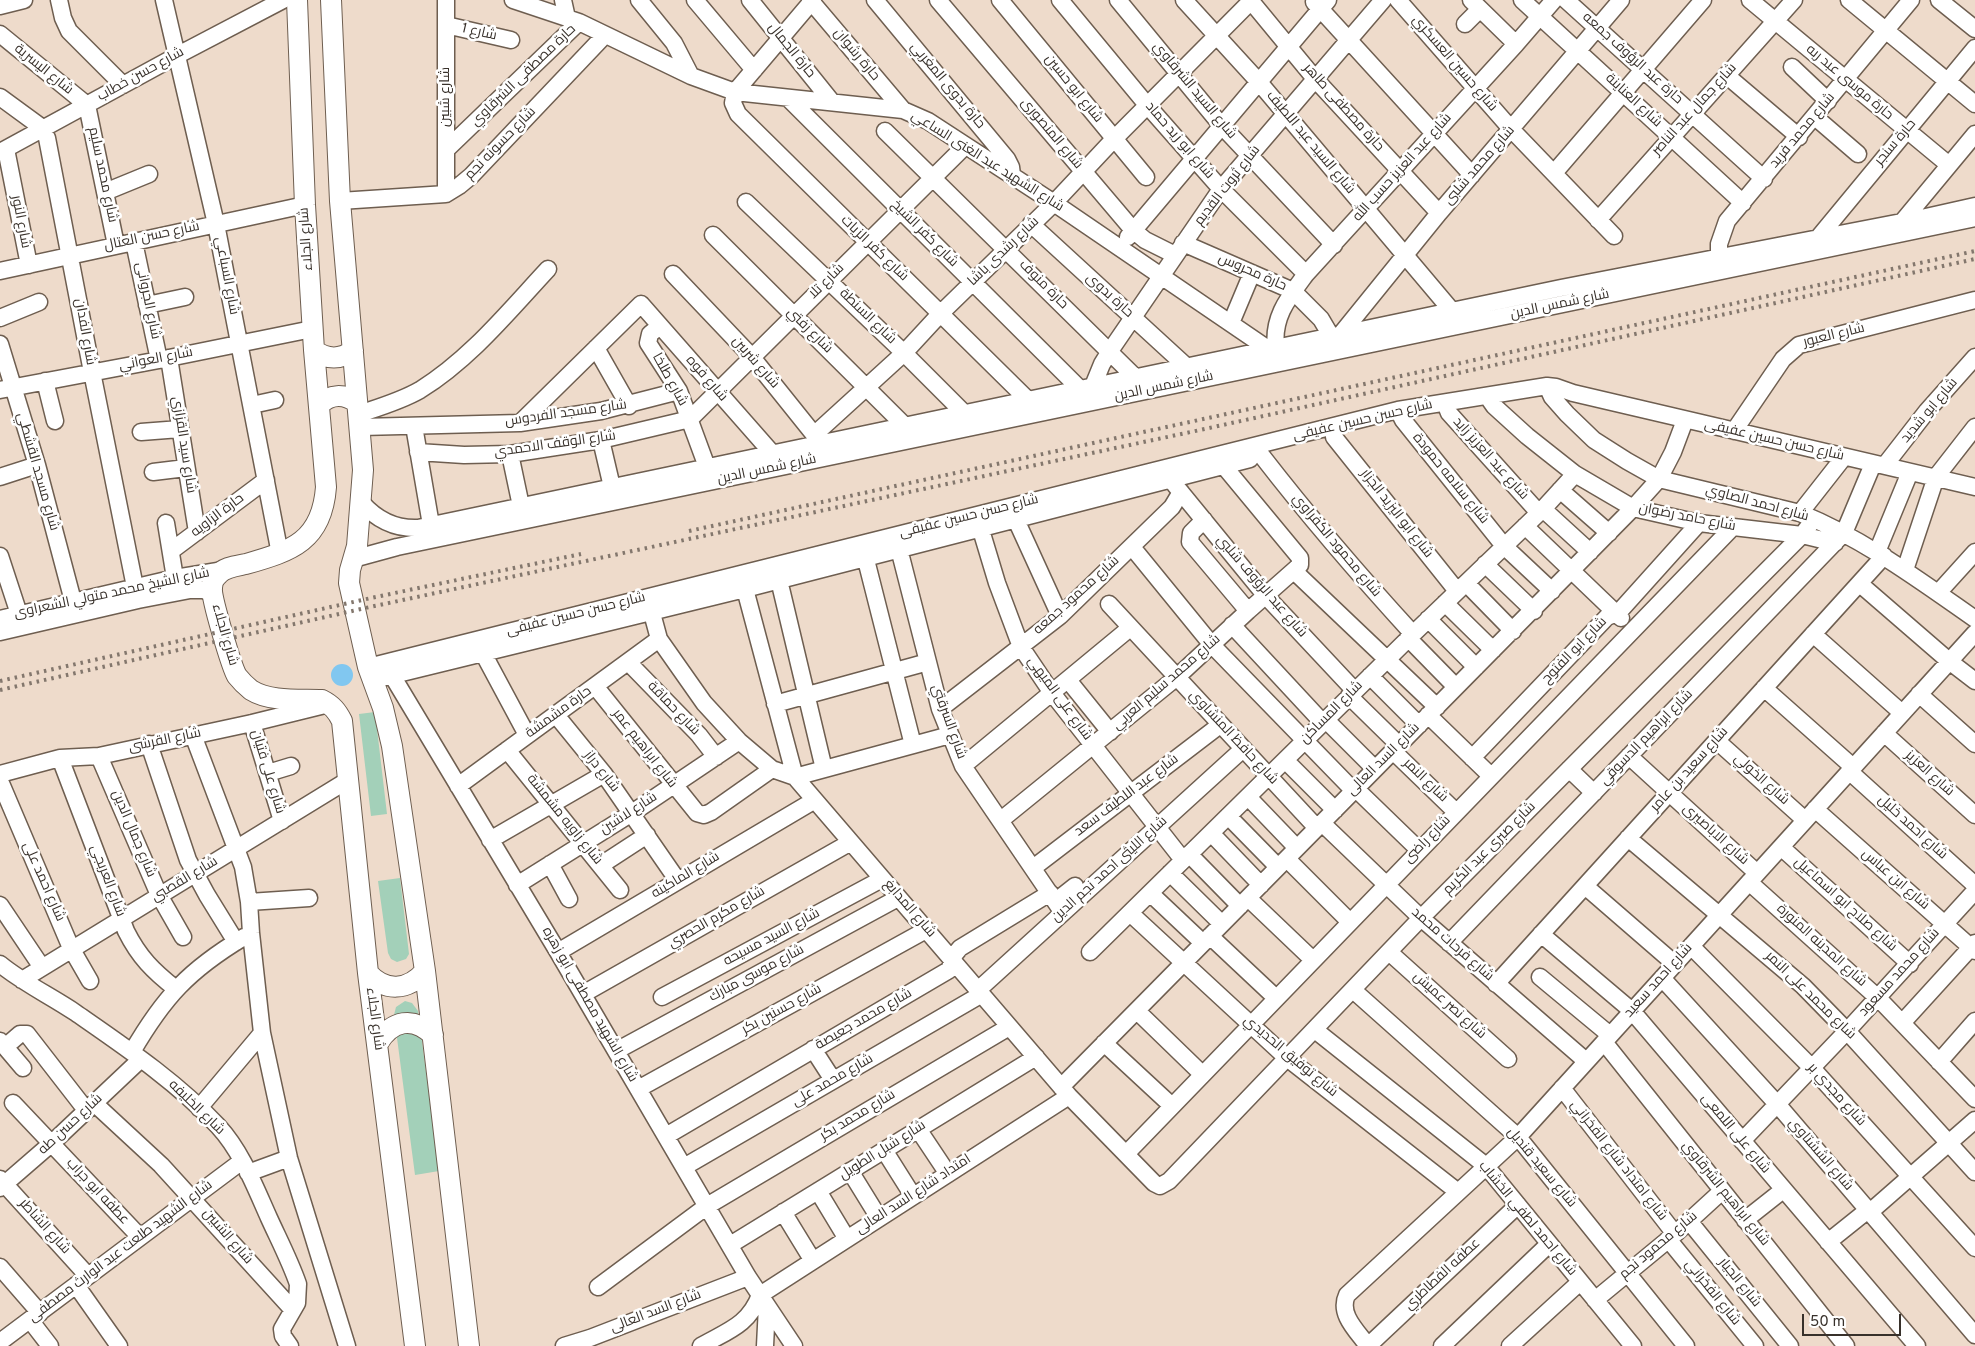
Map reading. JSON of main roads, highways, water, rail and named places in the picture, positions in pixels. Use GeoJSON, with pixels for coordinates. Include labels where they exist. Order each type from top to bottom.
{"type":"FeatureCollection","features":[{"type":"Feature","properties":{"kind":"main road","name":"شارع الجلاء"},"geometry":{"type":"LineString","coordinates":[[297,0],[312,328],[326,487],[317,523],[310,533],[296,546],[280,554],[224,570],[214,580],[212,593],[232,666],[244,684],[266,696],[322,700],[329,703],[339,714],[344,728],[368,973],[415,1346]]}},
{"type":"Feature","properties":{"kind":"main road"},"geometry":{"type":"LineString","coordinates":[[331,0],[340,201],[363,470],[362,502],[357,546],[349,584],[379,671],[383,708],[392,746],[425,971],[468,1346]]}},
{"type":"Feature","properties":{"kind":"main road"},"geometry":{"type":"LineString","coordinates":[[314,350],[324,357],[337,358],[353,350]]}},
{"type":"Feature","properties":{"kind":"main road"},"geometry":{"type":"LineString","coordinates":[[319,405],[334,396],[346,397],[359,415]]}},
{"type":"Feature","properties":{"kind":"main road"},"geometry":{"type":"LineString","coordinates":[[368,973],[374,980],[392,988],[411,984],[425,971]]}},
{"type":"Feature","properties":{"kind":"main road"},"geometry":{"type":"LineString","coordinates":[[378,1043],[384,1033],[393,1026],[404,1023],[415,1023],[426,1028],[432,1035]]}},
{"type":"Feature","properties":{"kind":"water"},"geometry":{"type":"Polygon","coordinates":[[[342,664],[350,667],[353,675],[350,683],[342,686],[334,683],[331,675],[334,667],[342,664]]]}},
{"type":"Feature","properties":{"kind":"railway"},"geometry":{"type":"LineString","coordinates":[[689,531],[1975,251]]}},
{"type":"Feature","properties":{"kind":"railway"},"geometry":{"type":"LineString","coordinates":[[0,690],[370,607],[1200,430],[1975,259]]}},
{"type":"Feature","properties":{"kind":"railway"},"geometry":{"type":"LineString","coordinates":[[0,681],[371,598],[581,554]]}}]}
